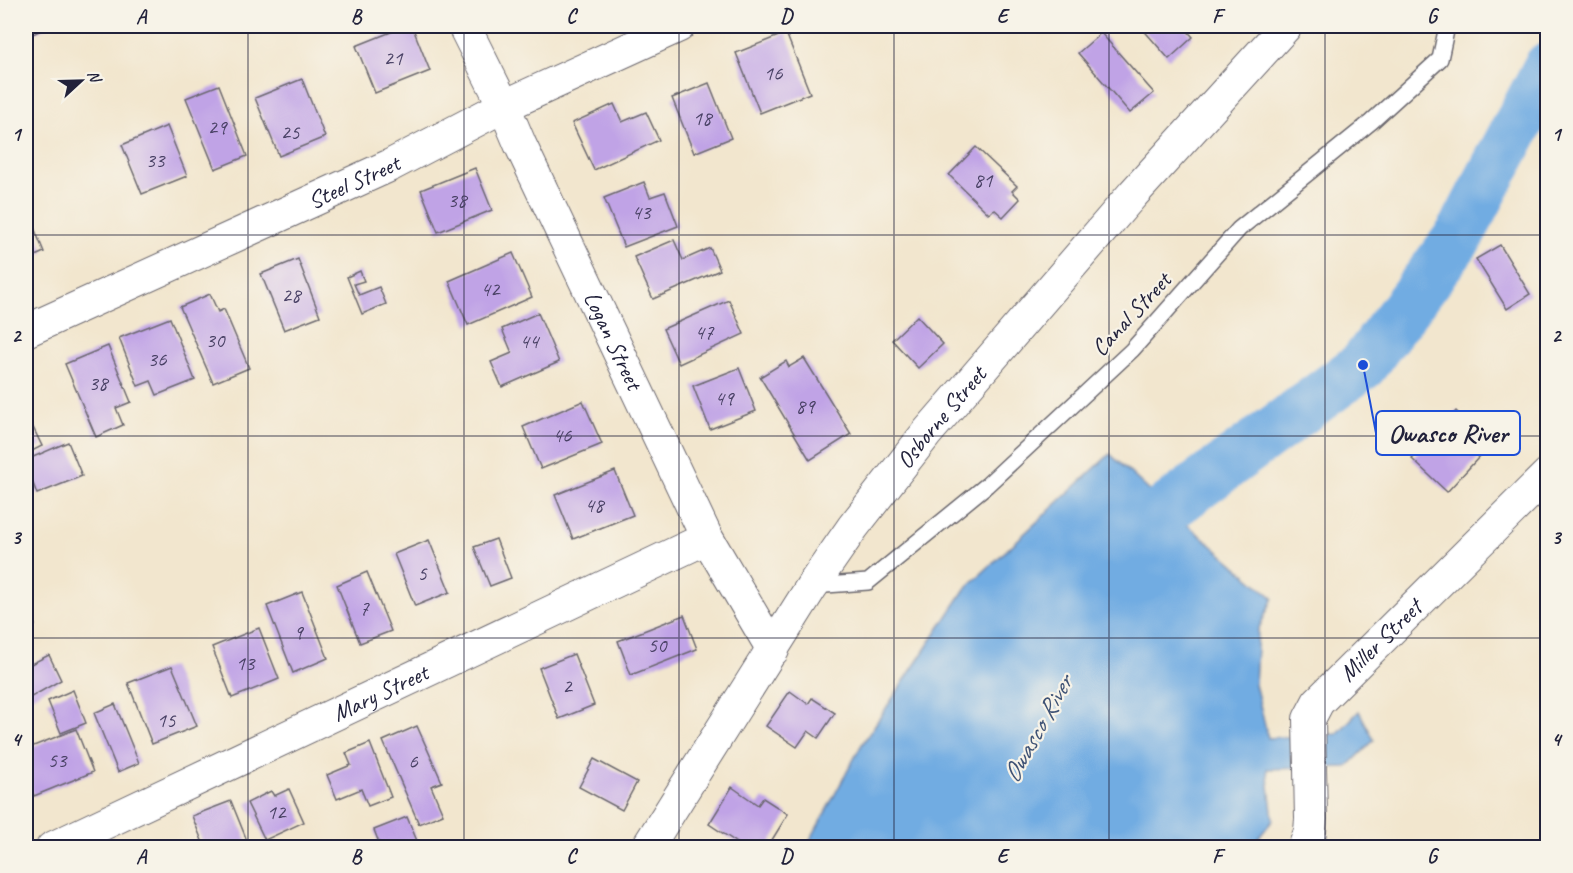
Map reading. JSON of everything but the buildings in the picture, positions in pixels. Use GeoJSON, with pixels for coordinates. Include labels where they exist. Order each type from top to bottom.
{"type":"FeatureCollection","features":[{"type":"Feature","properties":{"kind":"street","name":"Logan Street"},"geometry":{"type":"LineString","coordinates":[[464,26],[708,538],[773,650]]}},
{"type":"Feature","properties":{"kind":"street","name":"Steel Street"},"geometry":{"type":"LineString","coordinates":[[26,331],[391,165],[504,106],[679,26]]}},
{"type":"Feature","properties":{"kind":"street","name":"Osborne Street"},"geometry":{"type":"LineString","coordinates":[[647,848],[812,586],[853,527],[926,434],[1133,194],[1287,26]]}},
{"type":"Feature","properties":{"kind":"street","name":"Miller Street"},"geometry":{"type":"LineString","coordinates":[[1304,848],[1310,832],[1312,793],[1309,719],[1318,702],[1548,474]]}},
{"type":"Feature","properties":{"kind":"street","name":"Mary Street"},"geometry":{"type":"LineString","coordinates":[[52,848],[708,538]]}},
{"type":"Feature","properties":{"kind":"lane","name":"Canal Street"},"geometry":{"type":"LineString","coordinates":[[812,586],[868,582],[987,485],[1132,350],[1239,229],[1371,122],[1440,59],[1447,26]]}},
{"type":"Feature","properties":{"kind":"water"},"geometry":{"type":"Polygon","coordinates":[[[1110,454],[1168,508],[1273,598],[1258,630],[1255,684],[1268,738],[1337,734],[1359,711],[1374,740],[1347,767],[1267,769],[1273,820],[1251,847],[806,848],[861,746],[965,589],[1110,454]]]}},
{"type":"Feature","properties":{"kind":"waterway","name":"Owasco River"},"geometry":{"type":"LineString","coordinates":[[1132,567],[1168,508],[1363,365],[1460,235],[1548,67]]}},
{"type":"Feature","properties":{"kind":"place","name":"Owasco River"},"geometry":{"type":"Point","coordinates":[1363,365]}}]}
